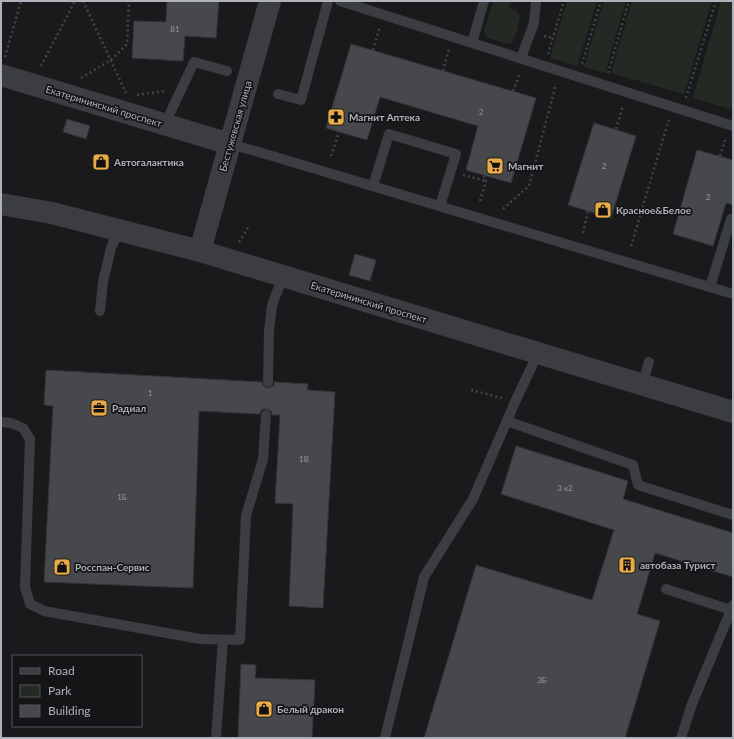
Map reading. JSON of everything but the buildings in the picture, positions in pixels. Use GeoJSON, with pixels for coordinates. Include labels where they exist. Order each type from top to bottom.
{"type":"FeatureCollection","features":[{"type":"Feature","properties":{"kind":"street","name":"Бестужевская улица"},"geometry":{"type":"LineString","coordinates":[[200,251],[270,1]]}},
{"type":"Feature","properties":{"kind":"street","name":"Екатерининский проспект"},"geometry":{"type":"LineString","coordinates":[[3,66],[165,124],[230,144]]}},
{"type":"Feature","properties":{"kind":"street","name":"Екатерининский проспект"},"geometry":{"type":"LineString","coordinates":[[1,204],[52,213],[200,251],[733,412]]}},
{"type":"Feature","properties":{"kind":"lane"},"geometry":{"type":"LineString","coordinates":[[278,94],[301,100],[328,1]]}},
{"type":"Feature","properties":{"kind":"lane"},"geometry":{"type":"LineString","coordinates":[[340,1],[353,3],[384,15],[731,125]]}},
{"type":"Feature","properties":{"kind":"lane"},"geometry":{"type":"LineString","coordinates":[[472,43],[484,1]]}},
{"type":"Feature","properties":{"kind":"lane"},"geometry":{"type":"LineString","coordinates":[[522,59],[534,23],[536,1]]}},
{"type":"Feature","properties":{"kind":"lane"},"geometry":{"type":"LineString","coordinates":[[165,124],[194,62],[227,71]]}},
{"type":"Feature","properties":{"kind":"lane"},"geometry":{"type":"LineString","coordinates":[[374,186],[388,134],[456,154],[440,206]]}},
{"type":"Feature","properties":{"kind":"lane"},"geometry":{"type":"LineString","coordinates":[[230,144],[733,294]]}},
{"type":"Feature","properties":{"kind":"lane"},"geometry":{"type":"LineString","coordinates":[[710,287],[731,219],[733,220]]}},
{"type":"Feature","properties":{"kind":"lane"},"geometry":{"type":"LineString","coordinates":[[100,312],[103,282],[111,248],[120,230]]}},
{"type":"Feature","properties":{"kind":"lane"},"geometry":{"type":"LineString","coordinates":[[268,382],[269,331],[272,306],[284,276]]}},
{"type":"Feature","properties":{"kind":"lane"},"geometry":{"type":"LineString","coordinates":[[385,738],[424,577],[473,500],[537,353]]}},
{"type":"Feature","properties":{"kind":"lane"},"geometry":{"type":"LineString","coordinates":[[642,385],[649,362]]}},
{"type":"Feature","properties":{"kind":"lane"},"geometry":{"type":"LineString","coordinates":[[1,422],[11,422],[23,428],[30,439],[25,587],[30,604],[44,612],[200,639],[240,640],[246,516],[264,459],[266,415]]}},
{"type":"Feature","properties":{"kind":"lane"},"geometry":{"type":"LineString","coordinates":[[507,421],[633,466],[638,485],[733,516]]}},
{"type":"Feature","properties":{"kind":"lane"},"geometry":{"type":"LineString","coordinates":[[666,589],[732,607],[692,704],[681,738]]}},
{"type":"Feature","properties":{"kind":"lane"},"geometry":{"type":"LineString","coordinates":[[216,738],[223,640]]}},
{"type":"Feature","properties":{"kind":"path"},"geometry":{"type":"LineString","coordinates":[[3,66],[21,1]]}},
{"type":"Feature","properties":{"kind":"path"},"geometry":{"type":"LineString","coordinates":[[40,68],[75,1]]}},
{"type":"Feature","properties":{"kind":"path"},"geometry":{"type":"LineString","coordinates":[[83,1],[128,96]]}},
{"type":"Feature","properties":{"kind":"path"},"geometry":{"type":"LineString","coordinates":[[77,80],[111,60],[127,44],[129,1]]}},
{"type":"Feature","properties":{"kind":"path"},"geometry":{"type":"LineString","coordinates":[[547,59],[564,1]]}},
{"type":"Feature","properties":{"kind":"path"},"geometry":{"type":"LineString","coordinates":[[578,76],[601,1]]}},
{"type":"Feature","properties":{"kind":"path"},"geometry":{"type":"LineString","coordinates":[[604,85],[629,1]]}},
{"type":"Feature","properties":{"kind":"path"},"geometry":{"type":"LineString","coordinates":[[686,100],[716,1]]}},
{"type":"Feature","properties":{"kind":"path"},"geometry":{"type":"LineString","coordinates":[[373,50],[384,15]]}},
{"type":"Feature","properties":{"kind":"path"},"geometry":{"type":"LineString","coordinates":[[540,36],[544,35],[553,38]]}},
{"type":"Feature","properties":{"kind":"path"},"geometry":{"type":"LineString","coordinates":[[443,71],[453,37]]}},
{"type":"Feature","properties":{"kind":"path"},"geometry":{"type":"LineString","coordinates":[[514,91],[522,59]]}},
{"type":"Feature","properties":{"kind":"path"},"geometry":{"type":"LineString","coordinates":[[504,209],[529,186],[560,71]]}},
{"type":"Feature","properties":{"kind":"path"},"geometry":{"type":"LineString","coordinates":[[136,95],[181,89]]}},
{"type":"Feature","properties":{"kind":"path"},"geometry":{"type":"LineString","coordinates":[[616,129],[627,92]]}},
{"type":"Feature","properties":{"kind":"path"},"geometry":{"type":"LineString","coordinates":[[631,246],[673,106]]}},
{"type":"Feature","properties":{"kind":"path"},"geometry":{"type":"LineString","coordinates":[[720,156],[731,125]]}},
{"type":"Feature","properties":{"kind":"path"},"geometry":{"type":"LineString","coordinates":[[331,156],[339,132]]}},
{"type":"Feature","properties":{"kind":"path"},"geometry":{"type":"LineString","coordinates":[[461,174],[486,181]]}},
{"type":"Feature","properties":{"kind":"path"},"geometry":{"type":"LineString","coordinates":[[480,201],[486,181],[484,176]]}},
{"type":"Feature","properties":{"kind":"path"},"geometry":{"type":"LineString","coordinates":[[583,233],[588,211]]}},
{"type":"Feature","properties":{"kind":"path"},"geometry":{"type":"LineString","coordinates":[[471,390],[515,402]]}},
{"type":"Feature","properties":{"kind":"green space"},"geometry":{"type":"Polygon","coordinates":[[[493,1],[511,1],[509,8],[516,10],[520,16],[512,43],[507,44],[486,37],[484,32],[493,1]]]}},
{"type":"Feature","properties":{"kind":"green space"},"geometry":{"type":"Polygon","coordinates":[[[567,1],[597,1],[577,66],[550,58],[567,1]]]}},
{"type":"Feature","properties":{"kind":"green space"},"geometry":{"type":"Polygon","coordinates":[[[604,1],[626,1],[605,73],[584,67],[604,1]]]}},
{"type":"Feature","properties":{"kind":"green space"},"geometry":{"type":"Polygon","coordinates":[[[632,1],[712,1],[684,94],[611,73],[632,1]]]}},
{"type":"Feature","properties":{"kind":"green space"},"geometry":{"type":"Polygon","coordinates":[[[721,1],[733,1],[733,110],[693,98],[721,1]]]}},
{"type":"Feature","properties":{"kind":"place","name":"Магнит Аптека"},"geometry":{"type":"Point","coordinates":[336,117]}},
{"type":"Feature","properties":{"kind":"place","name":"Автогалактика"},"geometry":{"type":"Point","coordinates":[101,162]}},
{"type":"Feature","properties":{"kind":"place","name":"Магнит"},"geometry":{"type":"Point","coordinates":[495,166]}},
{"type":"Feature","properties":{"kind":"place","name":"Красное&Белое"},"geometry":{"type":"Point","coordinates":[603,210]}},
{"type":"Feature","properties":{"kind":"place","name":"Радиал"},"geometry":{"type":"Point","coordinates":[99,408]}},
{"type":"Feature","properties":{"kind":"place","name":"автобаза Турист"},"geometry":{"type":"Point","coordinates":[627,565]}},
{"type":"Feature","properties":{"kind":"place","name":"Росспан-Сервис"},"geometry":{"type":"Point","coordinates":[62,567]}},
{"type":"Feature","properties":{"kind":"place","name":"Белый дракон"},"geometry":{"type":"Point","coordinates":[264,709]}}]}
